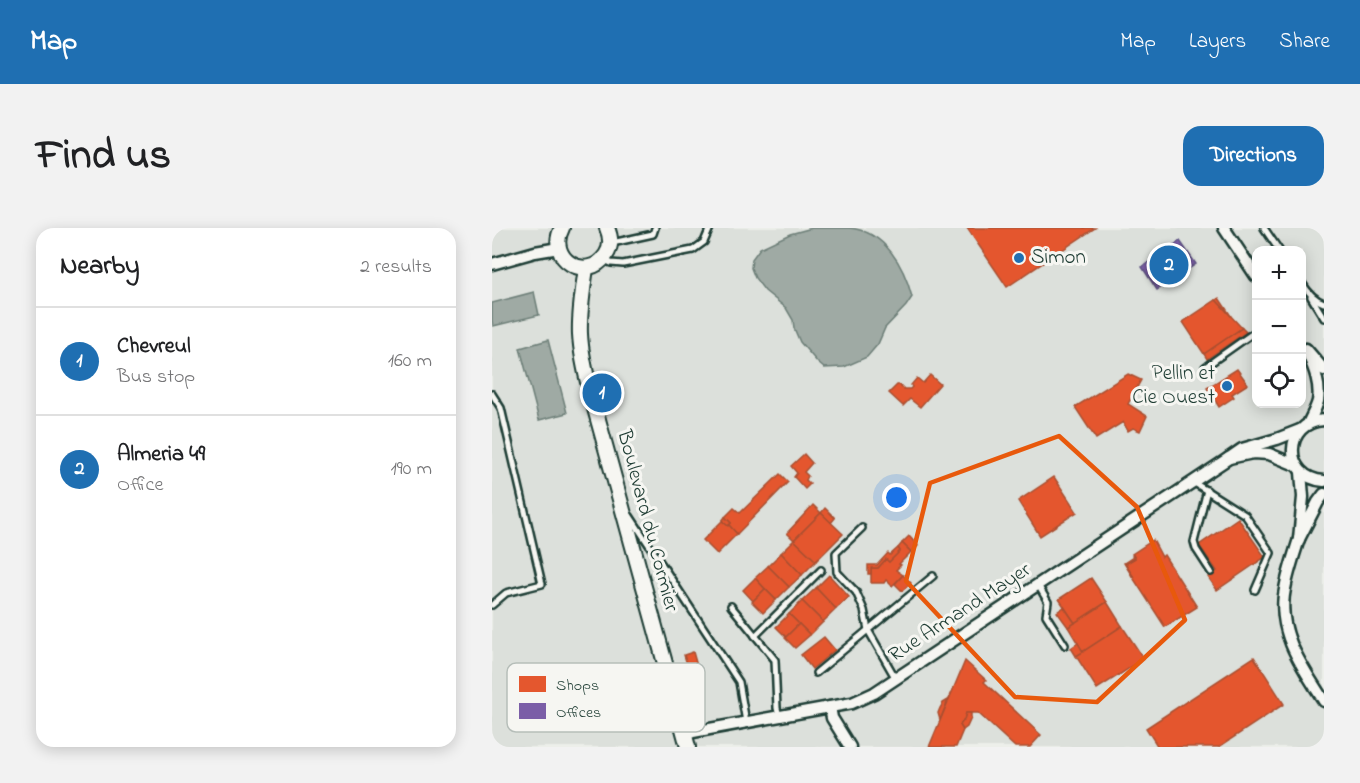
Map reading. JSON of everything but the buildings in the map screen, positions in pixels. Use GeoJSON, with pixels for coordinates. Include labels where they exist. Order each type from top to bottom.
{"type":"FeatureCollection","features":[{"type":"Feature","properties":{"kind":"street"},"geometry":{"type":"LineString","coordinates":[[562,228],[558,240],[562,256],[569,263],[585,268],[603,260],[609,251],[611,243],[607,228]]}},
{"type":"Feature","properties":{"kind":"street"},"geometry":{"type":"LineString","coordinates":[[1224,228],[1252,269]]}},
{"type":"Feature","properties":{"kind":"street"},"geometry":{"type":"LineString","coordinates":[[492,264],[559,248]]}},
{"type":"Feature","properties":{"kind":"street","name":"Boulevard du Cormier"},"geometry":{"type":"LineString","coordinates":[[585,268],[580,335],[584,366],[664,663]]}},
{"type":"Feature","properties":{"kind":"street"},"geometry":{"type":"LineString","coordinates":[[1306,348],[1324,370]]}},
{"type":"Feature","properties":{"kind":"street"},"geometry":{"type":"LineString","coordinates":[[1299,539],[1303,497],[1293,447],[1295,438],[1318,403],[1316,374],[1306,351]]}},
{"type":"Feature","properties":{"kind":"street","name":"Rue Armand Mayer"},"geometry":{"type":"LineString","coordinates":[[686,741],[746,723],[852,703],[874,693],[1229,459],[1242,448],[1277,439],[1317,420],[1324,420]]}},
{"type":"Feature","properties":{"kind":"street","name":"Rue Armand Mayer"},"geometry":{"type":"LineString","coordinates":[[1229,459],[1253,453],[1269,454],[1298,468],[1316,481],[1324,481]]}},
{"type":"Feature","properties":{"kind":"street"},"geometry":{"type":"LineString","coordinates":[[1324,494],[1299,539],[1284,590],[1283,620],[1293,650],[1324,701]]}},
{"type":"Feature","properties":{"kind":"street"},"geometry":{"type":"LineString","coordinates":[[830,707],[832,718],[850,747]]}},
{"type":"Feature","properties":{"kind":"lane"},"geometry":{"type":"LineString","coordinates":[[611,243],[653,234],[656,228]]}},
{"type":"Feature","properties":{"kind":"lane"},"geometry":{"type":"LineString","coordinates":[[603,260],[622,264],[693,250],[704,242],[710,228]]}},
{"type":"Feature","properties":{"kind":"lane"},"geometry":{"type":"LineString","coordinates":[[1264,228],[1276,246]]}},
{"type":"Feature","properties":{"kind":"lane"},"geometry":{"type":"LineString","coordinates":[[1306,289],[1324,318]]}},
{"type":"Feature","properties":{"kind":"lane"},"geometry":{"type":"LineString","coordinates":[[1309,293],[1324,303]]}},
{"type":"Feature","properties":{"kind":"lane"},"geometry":{"type":"LineString","coordinates":[[1205,367],[1252,334]]}},
{"type":"Feature","properties":{"kind":"lane"},"geometry":{"type":"LineString","coordinates":[[492,394],[501,408],[542,584],[506,593],[492,605]]}},
{"type":"Feature","properties":{"kind":"lane"},"geometry":{"type":"LineString","coordinates":[[1193,482],[1245,515],[1270,553],[1255,590]]}},
{"type":"Feature","properties":{"kind":"lane"},"geometry":{"type":"LineString","coordinates":[[1207,490],[1194,542],[1211,572]]}},
{"type":"Feature","properties":{"kind":"lane"},"geometry":{"type":"LineString","coordinates":[[620,502],[739,682],[746,723]]}},
{"type":"Feature","properties":{"kind":"lane"},"geometry":{"type":"LineString","coordinates":[[862,528],[836,553],[837,572],[856,592],[864,610],[868,630],[896,679]]}},
{"type":"Feature","properties":{"kind":"lane"},"geometry":{"type":"LineString","coordinates":[[755,636],[821,570]]}},
{"type":"Feature","properties":{"kind":"lane"},"geometry":{"type":"LineString","coordinates":[[816,673],[933,576]]}},
{"type":"Feature","properties":{"kind":"lane"},"geometry":{"type":"LineString","coordinates":[[1038,585],[1048,602],[1046,615],[1065,645]]}},
{"type":"Feature","properties":{"kind":"lane"},"geometry":{"type":"LineString","coordinates":[[731,606],[775,660],[779,716]]}},
{"type":"Feature","properties":{"kind":"highlighted area"},"geometry":{"type":"Polygon","coordinates":[[[1059,436],[1137,507],[1185,620],[1097,702],[1015,697],[906,581],[930,483],[1059,436]]]}},
{"type":"Feature","properties":{"kind":"shaded area"},"geometry":{"type":"Polygon","coordinates":[[[492,228],[1324,228],[1324,747],[492,747],[492,228]]]}},
{"type":"Feature","properties":{"kind":"shaded area"},"geometry":{"type":"Polygon","coordinates":[[[812,228],[849,228],[873,236],[883,243],[898,262],[912,297],[885,328],[878,344],[867,357],[844,367],[824,368],[818,363],[800,342],[793,320],[786,308],[765,291],[751,268],[752,259],[760,248],[790,234],[812,228]]]}},
{"type":"Feature","properties":{"kind":"shaded area"},"geometry":{"type":"Polygon","coordinates":[[[534,292],[539,315],[493,326],[492,303],[534,292]]]}},
{"type":"Feature","properties":{"kind":"shaded area"},"geometry":{"type":"Polygon","coordinates":[[[548,340],[567,413],[539,420],[520,348],[548,340]]]}},
{"type":"Feature","properties":{"kind":"place","name":"Simon"},"geometry":{"type":"Point","coordinates":[1019,258]}},
{"type":"Feature","properties":{"kind":"place","name":"Almeria 49"},"geometry":{"type":"Point","coordinates":[1169,265]}},
{"type":"Feature","properties":{"kind":"place","name":"Pellin et Cie Ouest"},"geometry":{"type":"Point","coordinates":[1227,386]}},
{"type":"Feature","properties":{"kind":"place","name":"Chevreul"},"geometry":{"type":"Point","coordinates":[602,393]}}]}
